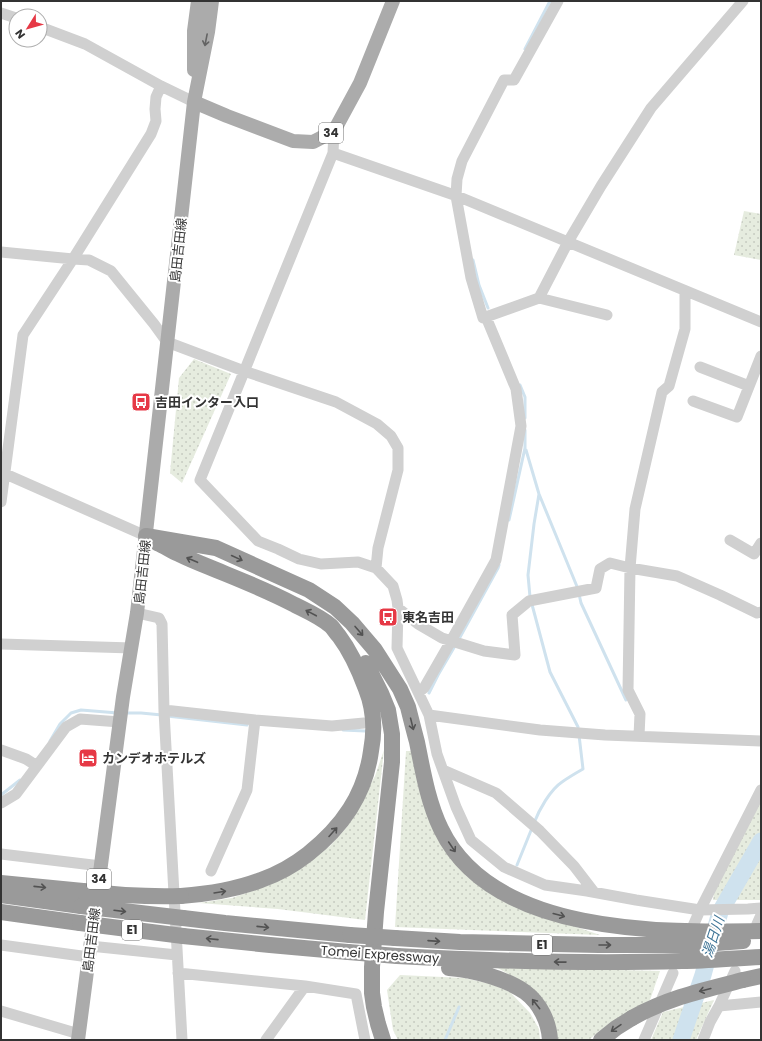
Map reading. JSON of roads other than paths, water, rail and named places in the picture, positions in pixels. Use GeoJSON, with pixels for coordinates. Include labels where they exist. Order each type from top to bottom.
{"type":"FeatureCollection","features":[{"type":"Feature","properties":{"kind":"highway"},"geometry":{"type":"LineString","coordinates":[[146,536],[180,555],[278,596],[320,618],[351,642],[367,665],[381,693],[388,710],[392,734],[392,762],[376,912],[372,967],[372,993],[374,1007],[383,1040]]}},
{"type":"Feature","properties":{"kind":"highway"},"geometry":{"type":"LineString","coordinates":[[146,536],[216,548],[309,590],[335,607],[352,624],[375,650],[400,689],[408,707],[428,794],[435,815],[442,831],[457,855],[466,866],[480,878],[499,890],[529,905],[580,920],[625,927],[693,934],[754,928],[761,940]]}},
{"type":"Feature","properties":{"kind":"highway"},"geometry":{"type":"LineString","coordinates":[[1,883],[82,899],[113,894],[158,897],[208,894],[228,891],[262,880],[291,866],[325,840],[340,823],[360,792],[368,769],[373,742],[373,716],[370,700],[361,674],[350,653],[332,627]]}},
{"type":"Feature","properties":{"kind":"highway"},"geometry":{"type":"LineString","coordinates":[[384,664],[396,703],[401,741],[381,944],[381,988],[385,1019],[391,1040]]}},
{"type":"Feature","properties":{"kind":"highway","name":"Tomei Expressway"},"geometry":{"type":"LineString","coordinates":[[1,895],[82,899],[183,918],[232,924],[350,935],[460,942],[599,946],[693,934]]}},
{"type":"Feature","properties":{"kind":"highway","name":"Tomei Expressway"},"geometry":{"type":"LineString","coordinates":[[1,912],[183,936],[396,960],[568,963],[738,970],[761,957]]}},
{"type":"Feature","properties":{"kind":"highway"},"geometry":{"type":"LineString","coordinates":[[396,960],[461,969],[484,974],[508,983],[525,992],[539,1008],[546,1019],[550,1032],[550,1040]]}},
{"type":"Feature","properties":{"kind":"highway"},"geometry":{"type":"LineString","coordinates":[[601,1040],[610,1032],[632,1018],[665,1002],[695,992],[738,970],[761,976]]}},
{"type":"Feature","properties":{"kind":"main road","name":"島田吉田線"},"geometry":{"type":"LineString","coordinates":[[194,102],[194,31],[198,1]]}},
{"type":"Feature","properties":{"kind":"main road","name":"島田吉田線"},"geometry":{"type":"LineString","coordinates":[[79,1037],[123,697],[137,613],[194,102],[208,32],[212,1]]}},
{"type":"Feature","properties":{"kind":"main road","name":"34"},"geometry":{"type":"LineString","coordinates":[[194,102],[293,142],[313,142],[334,131],[360,83],[393,1]]}},
{"type":"Feature","properties":{"kind":"street"},"geometry":{"type":"LineString","coordinates":[[418,692],[424,688],[496,560],[522,426],[516,389],[486,317],[483,318],[471,278],[457,179],[462,161],[509,80],[558,1]]}},
{"type":"Feature","properties":{"kind":"street"},"geometry":{"type":"LineString","coordinates":[[539,298],[568,242],[601,186],[651,108],[741,2]]}},
{"type":"Feature","properties":{"kind":"street"},"geometry":{"type":"LineString","coordinates":[[48,30],[85,44],[161,86],[194,102]]}},
{"type":"Feature","properties":{"kind":"street"},"geometry":{"type":"LineString","coordinates":[[1,502],[3,473],[23,335],[73,259],[151,134],[156,121],[156,97],[161,86]]}},
{"type":"Feature","properties":{"kind":"street"},"geometry":{"type":"LineString","coordinates":[[334,131],[333,153],[200,480],[258,541],[300,559],[321,564],[358,562],[376,568],[393,586],[398,608],[397,648],[429,715],[437,754],[456,806],[472,840],[504,867],[545,885],[636,900],[702,910],[761,908]]}},
{"type":"Feature","properties":{"kind":"street"},"geometry":{"type":"LineString","coordinates":[[333,153],[460,197],[761,322]]}},
{"type":"Feature","properties":{"kind":"street"},"geometry":{"type":"LineString","coordinates":[[1,252],[89,260],[111,271],[167,342],[244,371],[336,402],[377,424],[391,436],[398,448],[398,470],[378,548],[376,568]]}},
{"type":"Feature","properties":{"kind":"street"},"geometry":{"type":"LineString","coordinates":[[639,736],[640,714],[628,690],[630,568],[636,509],[662,392],[669,386],[685,329],[685,290]]}},
{"type":"Feature","properties":{"kind":"street"},"geometry":{"type":"LineString","coordinates":[[486,317],[539,298],[607,315]]}},
{"type":"Feature","properties":{"kind":"street"},"geometry":{"type":"LineString","coordinates":[[693,400],[736,417],[761,356]]}},
{"type":"Feature","properties":{"kind":"street"},"geometry":{"type":"LineString","coordinates":[[700,367],[749,386]]}},
{"type":"Feature","properties":{"kind":"street"},"geometry":{"type":"LineString","coordinates":[[3,473],[146,536]]}},
{"type":"Feature","properties":{"kind":"street"},"geometry":{"type":"LineString","coordinates":[[730,540],[754,554],[761,543]]}},
{"type":"Feature","properties":{"kind":"street"},"geometry":{"type":"LineString","coordinates":[[398,608],[418,624],[442,638],[484,651],[515,655],[512,615],[533,600],[596,588],[600,569],[610,563],[677,576],[757,613],[761,612]]}},
{"type":"Feature","properties":{"kind":"street"},"geometry":{"type":"LineString","coordinates":[[137,613],[159,618],[162,624],[164,710],[182,1040]]}},
{"type":"Feature","properties":{"kind":"street"},"geometry":{"type":"LineString","coordinates":[[1,644],[132,648]]}},
{"type":"Feature","properties":{"kind":"street"},"geometry":{"type":"LineString","coordinates":[[164,710],[255,724],[332,726],[364,723]]}},
{"type":"Feature","properties":{"kind":"street"},"geometry":{"type":"LineString","coordinates":[[429,715],[572,733],[761,741]]}},
{"type":"Feature","properties":{"kind":"street"},"geometry":{"type":"LineString","coordinates":[[1,804],[16,794],[33,764],[66,727],[80,718],[120,720]]}},
{"type":"Feature","properties":{"kind":"street"},"geometry":{"type":"LineString","coordinates":[[211,871],[247,790],[255,724]]}},
{"type":"Feature","properties":{"kind":"street"},"geometry":{"type":"LineString","coordinates":[[1,750],[33,764]]}},
{"type":"Feature","properties":{"kind":"street"},"geometry":{"type":"LineString","coordinates":[[443,770],[496,793],[538,830],[574,866],[594,892]]}},
{"type":"Feature","properties":{"kind":"street"},"geometry":{"type":"LineString","coordinates":[[693,934],[702,910],[761,790]]}},
{"type":"Feature","properties":{"kind":"street"},"geometry":{"type":"LineString","coordinates":[[1,854],[101,866]]}},
{"type":"Feature","properties":{"kind":"street"},"geometry":{"type":"LineString","coordinates":[[1,945],[177,955]]}},
{"type":"Feature","properties":{"kind":"street"},"geometry":{"type":"LineString","coordinates":[[644,1040],[678,967]]}},
{"type":"Feature","properties":{"kind":"street"},"geometry":{"type":"LineString","coordinates":[[703,1040],[710,1022],[738,970]]}},
{"type":"Feature","properties":{"kind":"street"},"geometry":{"type":"LineString","coordinates":[[178,972],[305,986],[356,994],[365,1040]]}},
{"type":"Feature","properties":{"kind":"street"},"geometry":{"type":"LineString","coordinates":[[266,1040],[305,986]]}},
{"type":"Feature","properties":{"kind":"street"},"geometry":{"type":"LineString","coordinates":[[719,1006],[761,1002]]}},
{"type":"Feature","properties":{"kind":"street"},"geometry":{"type":"LineString","coordinates":[[1,1011],[79,1037]]}},
{"type":"Feature","properties":{"kind":"waterway"},"geometry":{"type":"LineString","coordinates":[[525,49],[550,1]]}},
{"type":"Feature","properties":{"kind":"waterway"},"geometry":{"type":"LineString","coordinates":[[473,260],[479,285],[488,308]]}},
{"type":"Feature","properties":{"kind":"waterway"},"geometry":{"type":"LineString","coordinates":[[520,385],[525,397],[525,418]]}},
{"type":"Feature","properties":{"kind":"waterway"},"geometry":{"type":"LineString","coordinates":[[509,520],[525,448],[525,430]]}},
{"type":"Feature","properties":{"kind":"waterway"},"geometry":{"type":"LineString","coordinates":[[526,450],[539,494],[578,589]]}},
{"type":"Feature","properties":{"kind":"waterway"},"geometry":{"type":"LineString","coordinates":[[539,494],[528,575],[530,597],[550,672],[578,727],[578,730]]}},
{"type":"Feature","properties":{"kind":"waterway"},"geometry":{"type":"LineString","coordinates":[[429,693],[499,565]]}},
{"type":"Feature","properties":{"kind":"waterway"},"geometry":{"type":"LineString","coordinates":[[579,594],[581,603],[626,700]]}},
{"type":"Feature","properties":{"kind":"waterway"},"geometry":{"type":"LineString","coordinates":[[50,741],[60,724],[71,713],[81,710],[118,713]]}},
{"type":"Feature","properties":{"kind":"waterway"},"geometry":{"type":"LineString","coordinates":[[125,713],[162,715]]}},
{"type":"Feature","properties":{"kind":"waterway"},"geometry":{"type":"LineString","coordinates":[[167,716],[247,725]]}},
{"type":"Feature","properties":{"kind":"waterway"},"geometry":{"type":"LineString","coordinates":[[343,730],[365,731]]}},
{"type":"Feature","properties":{"kind":"waterway"},"geometry":{"type":"LineString","coordinates":[[534,823],[542,806],[553,790],[562,782],[583,769],[579,735]]}},
{"type":"Feature","properties":{"kind":"waterway"},"geometry":{"type":"LineString","coordinates":[[1,795],[20,780]]}},
{"type":"Feature","properties":{"kind":"waterway"},"geometry":{"type":"LineString","coordinates":[[517,865],[532,828]]}},
{"type":"Feature","properties":{"kind":"waterway","name":"湯日川"},"geometry":{"type":"LineString","coordinates":[[681,1040],[703,975],[720,912],[761,841]]}},
{"type":"Feature","properties":{"kind":"waterway"},"geometry":{"type":"LineString","coordinates":[[445,1040],[459,1007]]}},
{"type":"Feature","properties":{"kind":"place","name":"吉田インター入口"},"geometry":{"type":"Point","coordinates":[141,402]}},
{"type":"Feature","properties":{"kind":"place","name":"東名吉田"},"geometry":{"type":"Point","coordinates":[388,617]}},
{"type":"Feature","properties":{"kind":"place","name":"カンデオホテルズ"},"geometry":{"type":"Point","coordinates":[88,758]}}]}
